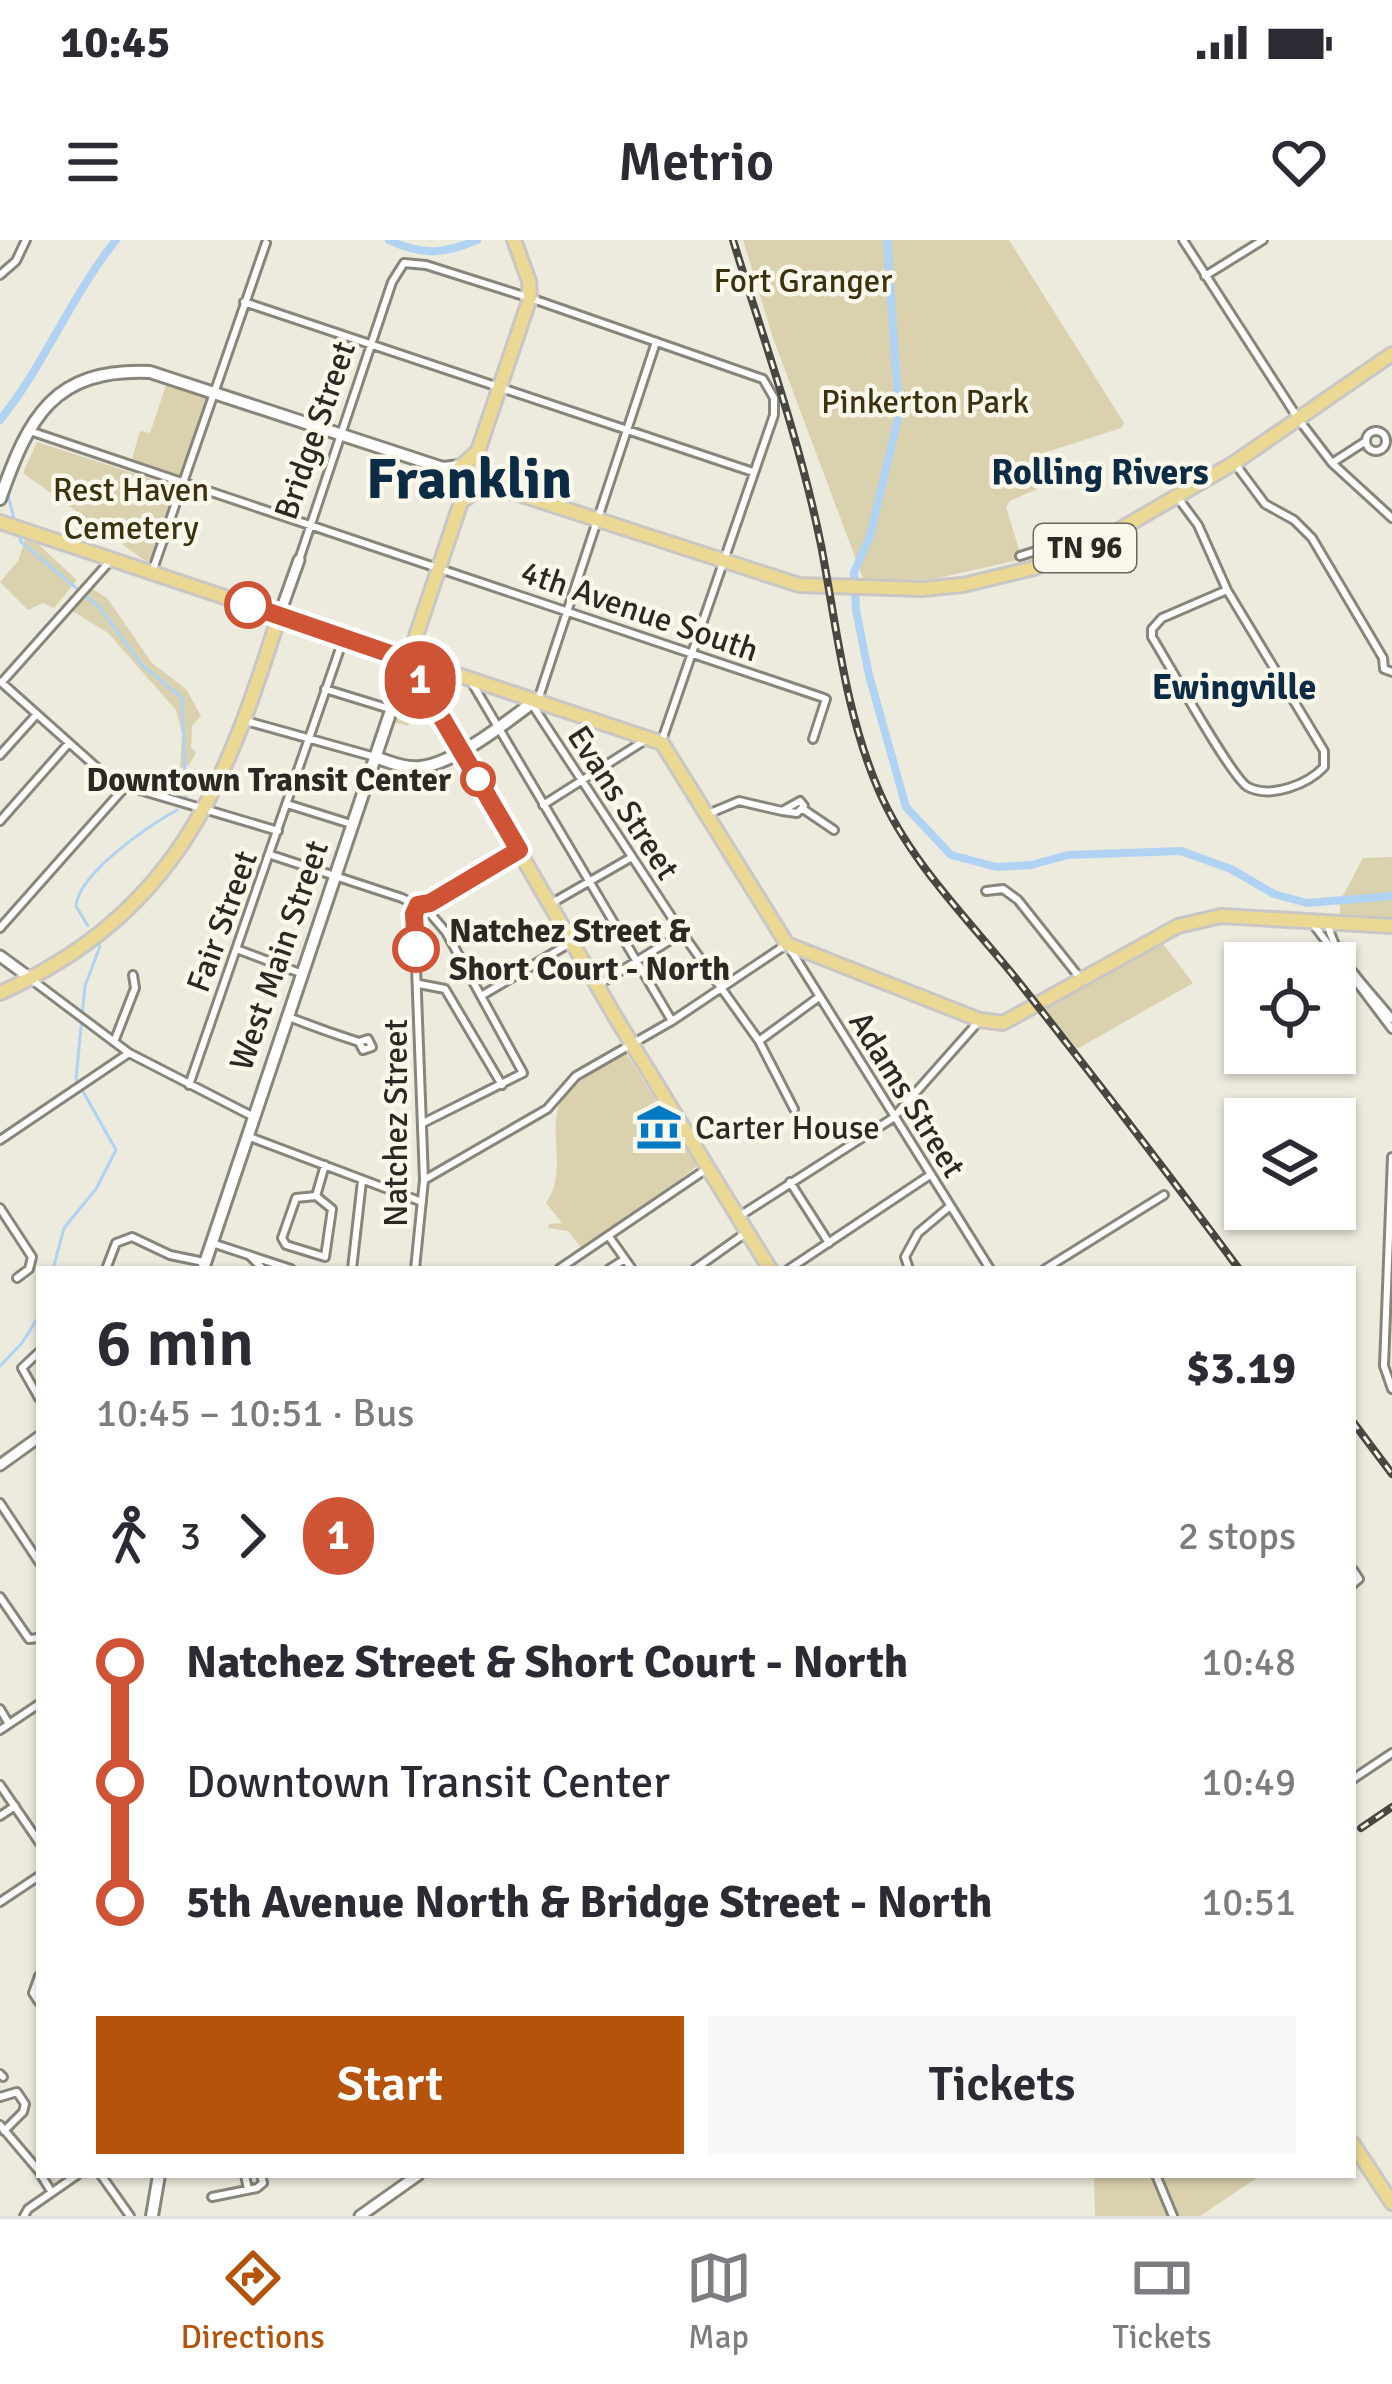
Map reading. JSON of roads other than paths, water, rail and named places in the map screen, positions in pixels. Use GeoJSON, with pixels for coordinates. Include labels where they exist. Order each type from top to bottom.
{"type":"FeatureCollection","features":[{"type":"Feature","properties":{"kind":"main road"},"geometry":{"type":"LineString","coordinates":[[515,244],[530,298],[408,660],[632,1044],[768,1266]]}},
{"type":"Feature","properties":{"kind":"main road","name":"TN 96"},"geometry":{"type":"LineString","coordinates":[[473,467],[497,487],[799,585],[922,589],[995,578],[1065,557],[1112,535],[1234,463],[1392,354]]}},
{"type":"Feature","properties":{"kind":"main road"},"geometry":{"type":"LineString","coordinates":[[0,499],[26,430],[52,399],[103,374],[150,372],[443,468],[473,467]]}},
{"type":"Feature","properties":{"kind":"main road"},"geometry":{"type":"LineString","coordinates":[[464,491],[482,486],[473,467]]}},
{"type":"Feature","properties":{"kind":"main road"},"geometry":{"type":"LineString","coordinates":[[443,468],[464,491]]}},
{"type":"Feature","properties":{"kind":"main road"},"geometry":{"type":"LineString","coordinates":[[464,491],[497,487]]}},
{"type":"Feature","properties":{"kind":"main road"},"geometry":{"type":"LineString","coordinates":[[3,523],[472,682],[659,737],[788,944],[980,1021],[1004,1023],[1200,918],[1392,926]]}},
{"type":"Feature","properties":{"kind":"main road"},"geometry":{"type":"LineString","coordinates":[[0,993],[92,939],[168,864],[206,809],[246,721],[279,616]]}},
{"type":"Feature","properties":{"kind":"main road","name":"West Main Street"},"geometry":{"type":"LineString","coordinates":[[204,1266],[408,660]]}},
{"type":"Feature","properties":{"kind":"main road"},"geometry":{"type":"LineString","coordinates":[[375,757],[421,768],[461,750],[536,700]]}},
{"type":"Feature","properties":{"kind":"main road"},"geometry":{"type":"LineString","coordinates":[[1356,2149],[1392,2203]]}},
{"type":"Feature","properties":{"kind":"main road"},"geometry":{"type":"LineString","coordinates":[[152,2216],[158,2178]]}},
{"type":"Feature","properties":{"kind":"street"},"geometry":{"type":"LineString","coordinates":[[0,275],[16,261],[26,240]]}},
{"type":"Feature","properties":{"kind":"street"},"geometry":{"type":"LineString","coordinates":[[1183,240],[1332,464],[1392,518]]}},
{"type":"Feature","properties":{"kind":"street"},"geometry":{"type":"LineString","coordinates":[[1205,276],[1263,240]]}},
{"type":"Feature","properties":{"kind":"street"},"geometry":{"type":"LineString","coordinates":[[152,572],[266,242]]}},
{"type":"Feature","properties":{"kind":"street","name":"Bridge Street"},"geometry":{"type":"LineString","coordinates":[[279,616],[392,282],[404,263],[426,265],[530,298]]}},
{"type":"Feature","properties":{"kind":"street"},"geometry":{"type":"LineString","coordinates":[[530,298],[754,374],[770,386],[776,407],[659,737],[544,805]]}},
{"type":"Feature","properties":{"kind":"street"},"geometry":{"type":"LineString","coordinates":[[244,302],[753,472]]}},
{"type":"Feature","properties":{"kind":"street"},"geometry":{"type":"LineString","coordinates":[[536,700],[656,342]]}},
{"type":"Feature","properties":{"kind":"street","name":"4th Avenue South"},"geometry":{"type":"LineString","coordinates":[[26,430],[826,699],[813,739]]}},
{"type":"Feature","properties":{"kind":"street"},"geometry":{"type":"LineString","coordinates":[[1332,464],[1366,441]]}},
{"type":"Feature","properties":{"kind":"street"},"geometry":{"type":"LineString","coordinates":[[1234,463],[1265,504],[1294,520],[1312,538],[1388,660],[1384,669],[1392,672]]}},
{"type":"Feature","properties":{"kind":"street"},"geometry":{"type":"LineString","coordinates":[[1178,498],[1324,751],[1324,767],[1312,780],[1272,791],[1249,788],[1231,769],[1152,638],[1152,629],[1162,618],[1227,590]]}},
{"type":"Feature","properties":{"kind":"street"},"geometry":{"type":"LineString","coordinates":[[1020,556],[1087,535],[1112,535]]}},
{"type":"Feature","properties":{"kind":"street"},"geometry":{"type":"LineString","coordinates":[[111,560],[1,683],[107,778],[278,831]]}},
{"type":"Feature","properties":{"kind":"street","name":"Fair Street"},"geometry":{"type":"LineString","coordinates":[[190,1085],[344,638]]}},
{"type":"Feature","properties":{"kind":"street"},"geometry":{"type":"LineString","coordinates":[[472,682],[672,1021]]}},
{"type":"Feature","properties":{"kind":"street"},"geometry":{"type":"LineString","coordinates":[[325,688],[390,709]]}},
{"type":"Feature","properties":{"kind":"street","name":"Evans Street"},"geometry":{"type":"LineString","coordinates":[[536,700],[535,709],[581,781],[759,1041],[794,1109]]}},
{"type":"Feature","properties":{"kind":"street"},"geometry":{"type":"LineString","coordinates":[[0,755],[37,714]]}},
{"type":"Feature","properties":{"kind":"street"},"geometry":{"type":"LineString","coordinates":[[246,721],[375,757]]}},
{"type":"Feature","properties":{"kind":"street"},"geometry":{"type":"LineString","coordinates":[[0,821],[69,743]]}},
{"type":"Feature","properties":{"kind":"street"},"geometry":{"type":"LineString","coordinates":[[0,928],[126,786]]}},
{"type":"Feature","properties":{"kind":"street"},"geometry":{"type":"LineString","coordinates":[[708,814],[739,801],[797,813],[803,809],[834,830]]}},
{"type":"Feature","properties":{"kind":"street"},"geometry":{"type":"LineString","coordinates":[[287,804],[351,824]]}},
{"type":"Feature","properties":{"kind":"street"},"geometry":{"type":"LineString","coordinates":[[418,905],[430,903],[519,850]]}},
{"type":"Feature","properties":{"kind":"street"},"geometry":{"type":"LineString","coordinates":[[271,855],[418,905],[446,932],[523,1070],[520,1077],[423,1124]]}},
{"type":"Feature","properties":{"kind":"street"},"geometry":{"type":"LineString","coordinates":[[551,904],[632,857]]}},
{"type":"Feature","properties":{"kind":"street"},"geometry":{"type":"LineString","coordinates":[[986,891],[1003,890],[1018,900],[1081,979]]}},
{"type":"Feature","properties":{"kind":"street","name":"Natchez Street"},"geometry":{"type":"LineString","coordinates":[[418,905],[414,914],[424,1180],[419,1266]]}},
{"type":"Feature","properties":{"kind":"street"},"geometry":{"type":"LineString","coordinates":[[1311,921],[1392,1029]]}},
{"type":"Feature","properties":{"kind":"street"},"geometry":{"type":"LineString","coordinates":[[1328,923],[1337,945],[1392,1019]]}},
{"type":"Feature","properties":{"kind":"street"},"geometry":{"type":"LineString","coordinates":[[598,985],[682,933]]}},
{"type":"Feature","properties":{"kind":"street"},"geometry":{"type":"LineString","coordinates":[[481,996],[573,941]]}},
{"type":"Feature","properties":{"kind":"street"},"geometry":{"type":"LineString","coordinates":[[424,1180],[547,1109],[576,1076],[672,1021],[788,944]]}},
{"type":"Feature","properties":{"kind":"street","name":"Adams Street"},"geometry":{"type":"LineString","coordinates":[[788,944],[988,1266]]}},
{"type":"Feature","properties":{"kind":"street"},"geometry":{"type":"LineString","coordinates":[[239,950],[300,973]]}},
{"type":"Feature","properties":{"kind":"street"},"geometry":{"type":"LineString","coordinates":[[0,956],[129,1053],[252,1116]]}},
{"type":"Feature","properties":{"kind":"street"},"geometry":{"type":"LineString","coordinates":[[114,1042],[134,988],[133,975]]}},
{"type":"Feature","properties":{"kind":"street"},"geometry":{"type":"LineString","coordinates":[[418,984],[446,989],[502,1085]]}},
{"type":"Feature","properties":{"kind":"street"},"geometry":{"type":"LineString","coordinates":[[759,1041],[819,997]]}},
{"type":"Feature","properties":{"kind":"street"},"geometry":{"type":"LineString","coordinates":[[285,1016],[328,1031],[334,1038],[359,1042]]}},
{"type":"Feature","properties":{"kind":"street"},"geometry":{"type":"LineString","coordinates":[[738,1218],[893,1118],[980,1021]]}},
{"type":"Feature","properties":{"kind":"street"},"geometry":{"type":"LineString","coordinates":[[0,1140],[129,1053]]}},
{"type":"Feature","properties":{"kind":"street"},"geometry":{"type":"LineString","coordinates":[[247,1136],[422,1202]]}},
{"type":"Feature","properties":{"kind":"street"},"geometry":{"type":"LineString","coordinates":[[1392,1157],[1384,1366],[1392,1389]]}},
{"type":"Feature","properties":{"kind":"street"},"geometry":{"type":"LineString","coordinates":[[316,1196],[325,1165]]}},
{"type":"Feature","properties":{"kind":"street"},"geometry":{"type":"LineString","coordinates":[[565,1266],[707,1169]]}},
{"type":"Feature","properties":{"kind":"street"},"geometry":{"type":"LineString","coordinates":[[794,1266],[930,1174]]}},
{"type":"Feature","properties":{"kind":"street"},"geometry":{"type":"LineString","coordinates":[[352,1266],[362,1180]]}},
{"type":"Feature","properties":{"kind":"street"},"geometry":{"type":"LineString","coordinates":[[790,1182],[829,1243]]}},
{"type":"Feature","properties":{"kind":"street"},"geometry":{"type":"LineString","coordinates":[[1050,1266],[1164,1195]]}},
{"type":"Feature","properties":{"kind":"street"},"geometry":{"type":"LineString","coordinates":[[316,1196],[332,1209],[325,1257],[286,1245],[282,1238],[296,1198],[316,1196]]}},
{"type":"Feature","properties":{"kind":"street"},"geometry":{"type":"LineString","coordinates":[[908,1266],[905,1257],[918,1233],[949,1207]]}},
{"type":"Feature","properties":{"kind":"street"},"geometry":{"type":"LineString","coordinates":[[0,1208],[32,1257],[32,1265],[17,1278]]}},
{"type":"Feature","properties":{"kind":"street"},"geometry":{"type":"LineString","coordinates":[[699,1266],[747,1232]]}},
{"type":"Feature","properties":{"kind":"street"},"geometry":{"type":"LineString","coordinates":[[107,1266],[116,1243],[131,1237],[204,1266]]}},
{"type":"Feature","properties":{"kind":"street"},"geometry":{"type":"LineString","coordinates":[[610,1238],[630,1266]]}},
{"type":"Feature","properties":{"kind":"street"},"geometry":{"type":"LineString","coordinates":[[211,1243],[282,1266]]}},
{"type":"Feature","properties":{"kind":"street"},"geometry":{"type":"LineString","coordinates":[[249,1255],[260,1266]]}},
{"type":"Feature","properties":{"kind":"street"},"geometry":{"type":"LineString","coordinates":[[614,1266],[625,1259]]}},
{"type":"Feature","properties":{"kind":"street"},"geometry":{"type":"LineString","coordinates":[[36,1355],[22,1367],[36,1393]]}},
{"type":"Feature","properties":{"kind":"street"},"geometry":{"type":"LineString","coordinates":[[0,1465],[36,1439]]}},
{"type":"Feature","properties":{"kind":"street"},"geometry":{"type":"LineString","coordinates":[[0,1503],[36,1557]]}},
{"type":"Feature","properties":{"kind":"street"},"geometry":{"type":"LineString","coordinates":[[0,1597],[29,1639],[36,1638]]}},
{"type":"Feature","properties":{"kind":"street"},"geometry":{"type":"LineString","coordinates":[[0,1730],[36,1706]]}},
{"type":"Feature","properties":{"kind":"street"},"geometry":{"type":"LineString","coordinates":[[0,1709],[9,1724]]}},
{"type":"Feature","properties":{"kind":"street"},"geometry":{"type":"LineString","coordinates":[[1356,1776],[1392,1753]]}},
{"type":"Feature","properties":{"kind":"street"},"geometry":{"type":"LineString","coordinates":[[0,1785],[36,1838]]}},
{"type":"Feature","properties":{"kind":"street"},"geometry":{"type":"LineString","coordinates":[[0,1816],[15,1806]]}},
{"type":"Feature","properties":{"kind":"street"},"geometry":{"type":"LineString","coordinates":[[0,1902],[36,1878]]}},
{"type":"Feature","properties":{"kind":"street"},"geometry":{"type":"LineString","coordinates":[[0,2097],[17,2092],[25,2104],[2,2128],[36,2168]]}},
{"type":"Feature","properties":{"kind":"street"},"geometry":{"type":"LineString","coordinates":[[43,2178],[51,2191]]}},
{"type":"Feature","properties":{"kind":"street"},"geometry":{"type":"LineString","coordinates":[[24,2216],[71,2178]]}},
{"type":"Feature","properties":{"kind":"street"},"geometry":{"type":"LineString","coordinates":[[103,2178],[130,2216]]}},
{"type":"Feature","properties":{"kind":"street"},"geometry":{"type":"LineString","coordinates":[[246,2178],[248,2188]]}},
{"type":"Feature","properties":{"kind":"street"},"geometry":{"type":"LineString","coordinates":[[212,2198],[261,2185],[261,2178]]}},
{"type":"Feature","properties":{"kind":"street"},"geometry":{"type":"LineString","coordinates":[[360,2216],[414,2178]]}},
{"type":"Feature","properties":{"kind":"street"},"geometry":{"type":"LineString","coordinates":[[1157,2178],[1173,2216]]}},
{"type":"Feature","properties":{"kind":"waterway"},"geometry":{"type":"LineString","coordinates":[[0,420],[116,240]]}},
{"type":"Feature","properties":{"kind":"waterway"},"geometry":{"type":"LineString","coordinates":[[389,240],[433,251],[477,240]]}},
{"type":"Feature","properties":{"kind":"waterway"},"geometry":{"type":"LineString","coordinates":[[887,240],[899,414],[870,536],[854,572],[869,675],[906,807],[951,855],[997,867],[1031,865],[1068,855],[1181,851],[1231,869],[1274,894],[1307,903],[1392,896]]}},
{"type":"Feature","properties":{"kind":"waterway"},"geometry":{"type":"LineString","coordinates":[[8,495],[14,519]]}},
{"type":"Feature","properties":{"kind":"waterway"},"geometry":{"type":"LineString","coordinates":[[19,534],[21,542],[100,608],[141,664],[182,698],[186,797]]}},
{"type":"Feature","properties":{"kind":"waterway"},"geometry":{"type":"LineString","coordinates":[[88,926],[76,906],[89,879],[133,839],[177,810]]}},
{"type":"Feature","properties":{"kind":"waterway"},"geometry":{"type":"LineString","coordinates":[[54,1266],[64,1228],[96,1189],[116,1150],[76,1079],[85,986],[100,946]]}},
{"type":"Feature","properties":{"kind":"waterway"},"geometry":{"type":"LineString","coordinates":[[0,1366],[36,1321]]}},
{"type":"Feature","properties":{"kind":"railway"},"geometry":{"type":"LineString","coordinates":[[733,240],[803,468],[843,670],[879,791],[924,867],[1237,1266]]}},
{"type":"Feature","properties":{"kind":"railway"},"geometry":{"type":"LineString","coordinates":[[1356,1426],[1392,1474]]}},
{"type":"Feature","properties":{"kind":"railway"},"geometry":{"type":"LineString","coordinates":[[1361,1828],[1392,1807]]}},
{"type":"Feature","properties":{"kind":"place","name":"Downtown Transit Center"},"geometry":{"type":"Point","coordinates":[478,779]}},
{"type":"Feature","properties":{"kind":"place","name":"Natchez Street & Short Court - North"},"geometry":{"type":"Point","coordinates":[416,949]}},
{"type":"Feature","properties":{"kind":"place","name":"Carter House"},"geometry":{"type":"Point","coordinates":[659,1127]}},
{"type":"Feature","properties":{"kind":"district","name":"Rolling Rivers"},"geometry":{"type":"Point","coordinates":[1100,471]}},
{"type":"Feature","properties":{"kind":"district","name":"Franklin"},"geometry":{"type":"Point","coordinates":[469,478]}},
{"type":"Feature","properties":{"kind":"district","name":"Ewingville"},"geometry":{"type":"Point","coordinates":[1234,686]}},
{"type":"Feature","properties":{"kind":"park label","name":"Fort Granger"},"geometry":{"type":"Point","coordinates":[803,280]}},
{"type":"Feature","properties":{"kind":"park label","name":"Pinkerton Park"},"geometry":{"type":"Point","coordinates":[925,401]}},
{"type":"Feature","properties":{"kind":"park label","name":"Rest Haven Cemetery"},"geometry":{"type":"Point","coordinates":[131,508]}}]}
